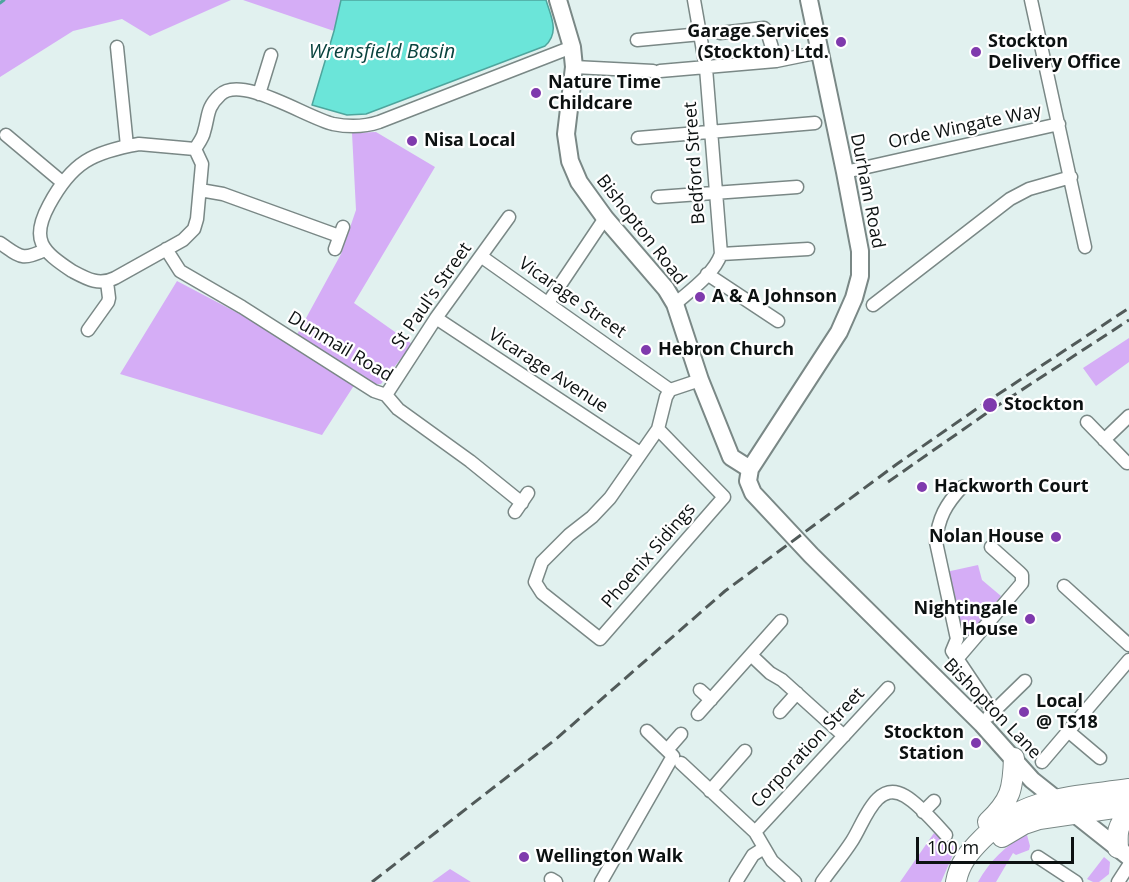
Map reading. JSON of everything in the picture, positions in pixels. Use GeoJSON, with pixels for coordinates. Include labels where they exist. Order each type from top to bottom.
{"type":"FeatureCollection","features":[{"type":"Feature","properties":{"kind":"main road"},"geometry":{"type":"LineString","coordinates":[[958,882],[958,871],[975,846],[984,826],[1008,800],[1012,789],[1014,758]]}},
{"type":"Feature","properties":{"kind":"main road"},"geometry":{"type":"LineString","coordinates":[[975,846],[998,825],[1024,808],[1057,799],[1129,789]]}},
{"type":"Feature","properties":{"kind":"main road"},"geometry":{"type":"LineString","coordinates":[[958,882],[989,849],[1009,832],[1039,819],[1129,806]]}},
{"type":"Feature","properties":{"kind":"main road"},"geometry":{"type":"LineString","coordinates":[[1124,852],[1117,833],[1119,825],[1129,814]]}},
{"type":"Feature","properties":{"kind":"street","name":"Bishopton Road"},"geometry":{"type":"LineString","coordinates":[[558,0],[572,47],[574,67],[566,134],[570,161],[579,182],[605,218],[660,282],[675,304],[700,380],[731,457],[750,468]]}},
{"type":"Feature","properties":{"kind":"street","name":"Bedford Street"},"geometry":{"type":"LineString","coordinates":[[694,0],[706,68],[721,254]]}},
{"type":"Feature","properties":{"kind":"street","name":"Durham Road"},"geometry":{"type":"LineString","coordinates":[[750,468],[839,332],[854,298],[860,276],[860,251],[809,0]]}},
{"type":"Feature","properties":{"kind":"street","name":"Orde Wingate Way"},"geometry":{"type":"LineString","coordinates":[[1031,0],[1085,247]]}},
{"type":"Feature","properties":{"kind":"street"},"geometry":{"type":"LineString","coordinates":[[720,33],[764,28],[776,61]]}},
{"type":"Feature","properties":{"kind":"street"},"geometry":{"type":"LineString","coordinates":[[637,40],[701,34]]}},
{"type":"Feature","properties":{"kind":"street"},"geometry":{"type":"LineString","coordinates":[[117,47],[127,146]]}},
{"type":"Feature","properties":{"kind":"street"},"geometry":{"type":"LineString","coordinates":[[195,148],[203,136],[209,109],[219,95],[233,89],[243,89],[259,94],[322,121],[347,126],[362,126],[379,122],[572,47]]}},
{"type":"Feature","properties":{"kind":"street"},"geometry":{"type":"LineString","coordinates":[[574,67],[656,71],[706,68],[776,61],[820,52]]}},
{"type":"Feature","properties":{"kind":"street"},"geometry":{"type":"LineString","coordinates":[[259,94],[272,55]]}},
{"type":"Feature","properties":{"kind":"street"},"geometry":{"type":"LineString","coordinates":[[638,138],[815,123]]}},
{"type":"Feature","properties":{"kind":"street","name":"Orde Wingate Way"},"geometry":{"type":"LineString","coordinates":[[845,172],[1059,124]]}},
{"type":"Feature","properties":{"kind":"street"},"geometry":{"type":"LineString","coordinates":[[6,135],[62,182]]}},
{"type":"Feature","properties":{"kind":"street"},"geometry":{"type":"LineString","coordinates":[[151,144],[195,148],[202,165],[197,219],[194,229],[183,240],[107,282],[84,278],[53,259],[45,250],[40,238],[40,225],[62,182],[94,156],[127,146],[151,144]]}},
{"type":"Feature","properties":{"kind":"street"},"geometry":{"type":"LineString","coordinates":[[873,305],[1010,199],[1029,189],[1071,177]]}},
{"type":"Feature","properties":{"kind":"street"},"geometry":{"type":"LineString","coordinates":[[658,198],[797,187]]}},
{"type":"Feature","properties":{"kind":"street"},"geometry":{"type":"LineString","coordinates":[[200,190],[224,194],[341,232],[335,249]]}},
{"type":"Feature","properties":{"kind":"street","name":"St Paul's Street"},"geometry":{"type":"LineString","coordinates":[[386,395],[436,318],[482,257],[508,217]]}},
{"type":"Feature","properties":{"kind":"street"},"geometry":{"type":"LineString","coordinates":[[548,303],[605,218]]}},
{"type":"Feature","properties":{"kind":"street"},"geometry":{"type":"LineString","coordinates":[[0,243],[25,258],[45,250]]}},
{"type":"Feature","properties":{"kind":"street","name":"Dunmail Road"},"geometry":{"type":"LineString","coordinates":[[166,249],[180,271],[374,391],[386,395],[398,409],[522,502]]}},
{"type":"Feature","properties":{"kind":"street"},"geometry":{"type":"LineString","coordinates":[[675,304],[707,274],[718,262],[721,254],[808,249]]}},
{"type":"Feature","properties":{"kind":"street","name":"Vicarage Street"},"geometry":{"type":"LineString","coordinates":[[482,257],[670,390]]}},
{"type":"Feature","properties":{"kind":"street"},"geometry":{"type":"LineString","coordinates":[[707,274],[778,321]]}},
{"type":"Feature","properties":{"kind":"street"},"geometry":{"type":"LineString","coordinates":[[88,330],[108,302],[107,282]]}},
{"type":"Feature","properties":{"kind":"street","name":"Vicarage Avenue"},"geometry":{"type":"LineString","coordinates":[[436,318],[640,453]]}},
{"type":"Feature","properties":{"kind":"street"},"geometry":{"type":"LineString","coordinates":[[640,453],[658,429],[670,390],[700,380]]}},
{"type":"Feature","properties":{"kind":"street"},"geometry":{"type":"LineString","coordinates":[[1104,440],[1129,416]]}},
{"type":"Feature","properties":{"kind":"street"},"geometry":{"type":"LineString","coordinates":[[1087,422],[1127,463]]}},
{"type":"Feature","properties":{"kind":"street","name":"Phoenix Sidings"},"geometry":{"type":"LineString","coordinates":[[640,453],[610,498],[542,562],[535,582],[542,593],[600,639],[724,497],[658,429]]}},
{"type":"Feature","properties":{"kind":"street","name":"Bishopton Lane"},"geometry":{"type":"LineString","coordinates":[[750,468],[748,481],[753,493],[811,555],[988,718],[1014,758],[1032,780],[1124,852]]}},
{"type":"Feature","properties":{"kind":"street"},"geometry":{"type":"LineString","coordinates":[[962,487],[956,501],[940,518],[936,542],[957,639],[952,651],[988,718],[1025,681]]}},
{"type":"Feature","properties":{"kind":"street"},"geometry":{"type":"LineString","coordinates":[[957,659],[1020,587],[1023,579],[1022,575],[991,547]]}},
{"type":"Feature","properties":{"kind":"street"},"geometry":{"type":"LineString","coordinates":[[1064,586],[1129,645]]}},
{"type":"Feature","properties":{"kind":"street"},"geometry":{"type":"LineString","coordinates":[[698,714],[782,621]]}},
{"type":"Feature","properties":{"kind":"street"},"geometry":{"type":"LineString","coordinates":[[751,655],[844,736]]}},
{"type":"Feature","properties":{"kind":"street"},"geometry":{"type":"LineString","coordinates":[[1042,762],[1129,660]]}},
{"type":"Feature","properties":{"kind":"street","name":"Corporation Street"},"geometry":{"type":"LineString","coordinates":[[755,832],[888,688]]}},
{"type":"Feature","properties":{"kind":"street"},"geometry":{"type":"LineString","coordinates":[[700,690],[711,700]]}},
{"type":"Feature","properties":{"kind":"street"},"geometry":{"type":"LineString","coordinates":[[780,712],[797,693]]}},
{"type":"Feature","properties":{"kind":"street"},"geometry":{"type":"LineString","coordinates":[[601,882],[673,756],[647,731]]}},
{"type":"Feature","properties":{"kind":"street"},"geometry":{"type":"LineString","coordinates":[[1068,731],[1100,758]]}},
{"type":"Feature","properties":{"kind":"street"},"geometry":{"type":"LineString","coordinates":[[667,750],[681,734]]}},
{"type":"Feature","properties":{"kind":"street"},"geometry":{"type":"LineString","coordinates":[[710,790],[745,751]]}},
{"type":"Feature","properties":{"kind":"street"},"geometry":{"type":"LineString","coordinates":[[681,763],[755,832],[771,861],[795,882]]}},
{"type":"Feature","properties":{"kind":"street"},"geometry":{"type":"LineString","coordinates":[[822,882],[853,840],[865,813],[878,798],[887,793],[896,792],[907,797],[946,834]]}},
{"type":"Feature","properties":{"kind":"street"},"geometry":{"type":"LineString","coordinates":[[923,812],[933,801]]}},
{"type":"Feature","properties":{"kind":"street"},"geometry":{"type":"LineString","coordinates":[[736,882],[753,855],[764,848]]}},
{"type":"Feature","properties":{"kind":"street"},"geometry":{"type":"LineString","coordinates":[[1038,857],[1076,882]]}},
{"type":"Feature","properties":{"kind":"street"},"geometry":{"type":"LineString","coordinates":[[1118,882],[1129,865]]}},
{"type":"Feature","properties":{"kind":"shaded area"},"geometry":{"type":"Polygon","coordinates":[[[0,0],[231,0],[150,36],[122,19],[73,31],[0,77],[0,0]]]}},
{"type":"Feature","properties":{"kind":"shaded area"},"geometry":{"type":"Polygon","coordinates":[[[243,0],[341,0],[334,31],[243,0]]]}},
{"type":"Feature","properties":{"kind":"shaded area"},"geometry":{"type":"Polygon","coordinates":[[[376,132],[435,167],[354,303],[412,344],[381,384],[353,387],[322,435],[120,374],[177,281],[293,342],[341,254],[356,210],[352,133],[376,132]]]}},
{"type":"Feature","properties":{"kind":"shaded area"},"geometry":{"type":"Polygon","coordinates":[[[1129,338],[1129,362],[1096,386],[1083,368],[1129,338]]]}},
{"type":"Feature","properties":{"kind":"shaded area"},"geometry":{"type":"Polygon","coordinates":[[[978,565],[982,580],[1001,596],[968,636],[961,635],[946,572],[978,565]]]}},
{"type":"Feature","properties":{"kind":"shaded area"},"geometry":{"type":"Polygon","coordinates":[[[934,833],[956,848],[941,882],[900,882],[934,833]]]}},
{"type":"Feature","properties":{"kind":"shaded area"},"geometry":{"type":"Polygon","coordinates":[[[1027,835],[1029,850],[1016,855],[1013,853],[996,882],[978,882],[999,854],[1027,835]]]}},
{"type":"Feature","properties":{"kind":"shaded area"},"geometry":{"type":"Polygon","coordinates":[[[1104,857],[1110,862],[1109,874],[1099,882],[1087,879],[1104,857]]]}},
{"type":"Feature","properties":{"kind":"shaded area"},"geometry":{"type":"Polygon","coordinates":[[[450,869],[471,882],[432,882],[450,869]]]}},
{"type":"Feature","properties":{"kind":"water","name":"Wrensfield Basin"},"geometry":{"type":"Polygon","coordinates":[[[341,0],[546,0],[553,30],[550,41],[545,46],[366,114],[347,115],[312,105],[341,0]]]}},
{"type":"Feature","properties":{"kind":"waterway"},"geometry":{"type":"LineString","coordinates":[[0,3],[4,0]]}},
{"type":"Feature","properties":{"kind":"railway"},"geometry":{"type":"LineString","coordinates":[[372,882],[556,739],[725,591],[897,464],[1129,308]]}},
{"type":"Feature","properties":{"kind":"railway"},"geometry":{"type":"LineString","coordinates":[[888,482],[994,408],[1129,320]]}},
{"type":"Feature","properties":{"kind":"place","name":"Garage Services (Stockton) Ltd."},"geometry":{"type":"Point","coordinates":[841,42]}},
{"type":"Feature","properties":{"kind":"place","name":"Stockton Delivery Office"},"geometry":{"type":"Point","coordinates":[976,52]}},
{"type":"Feature","properties":{"kind":"place","name":"Nature Time Childcare"},"geometry":{"type":"Point","coordinates":[536,93]}},
{"type":"Feature","properties":{"kind":"place","name":"Nisa Local"},"geometry":{"type":"Point","coordinates":[412,141]}},
{"type":"Feature","properties":{"kind":"place","name":"A & A Johnson"},"geometry":{"type":"Point","coordinates":[700,297]}},
{"type":"Feature","properties":{"kind":"place","name":"Hebron Church"},"geometry":{"type":"Point","coordinates":[646,350]}},
{"type":"Feature","properties":{"kind":"place","name":"Stockton"},"geometry":{"type":"Point","coordinates":[990,405]}},
{"type":"Feature","properties":{"kind":"place","name":"Hackworth Court"},"geometry":{"type":"Point","coordinates":[922,487]}},
{"type":"Feature","properties":{"kind":"place","name":"Nolan House"},"geometry":{"type":"Point","coordinates":[1056,537]}},
{"type":"Feature","properties":{"kind":"place","name":"Nightingale House"},"geometry":{"type":"Point","coordinates":[1030,619]}},
{"type":"Feature","properties":{"kind":"place","name":"Local @ TS18"},"geometry":{"type":"Point","coordinates":[1024,712]}},
{"type":"Feature","properties":{"kind":"place","name":"Stockton Station"},"geometry":{"type":"Point","coordinates":[976,743]}},
{"type":"Feature","properties":{"kind":"place","name":"Wellington Walk"},"geometry":{"type":"Point","coordinates":[524,857]}}]}
